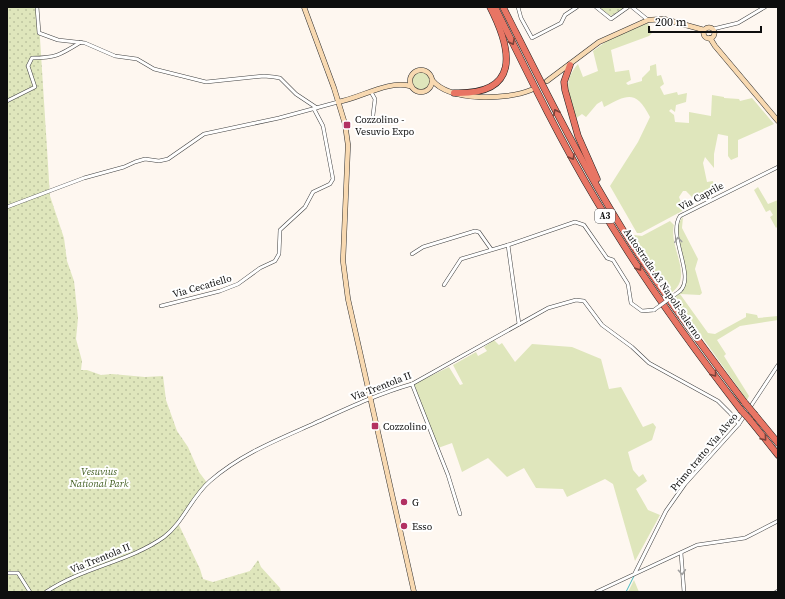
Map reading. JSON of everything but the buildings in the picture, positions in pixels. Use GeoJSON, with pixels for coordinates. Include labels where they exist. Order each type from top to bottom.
{"type":"FeatureCollection","features":[{"type":"Feature","properties":{"kind":"highway"},"geometry":{"type":"LineString","coordinates":[[454,93],[473,94],[482,92],[494,84],[503,74],[507,54],[498,22],[490,7]]}},
{"type":"Feature","properties":{"kind":"highway","name":"Autostrada A3 Napoli-Salerno"},"geometry":{"type":"LineString","coordinates":[[495,7],[566,148],[607,218],[661,301],[741,410],[778,455]]}},
{"type":"Feature","properties":{"kind":"highway","name":"Autostrada A3 Napoli-Salerno"},"geometry":{"type":"LineString","coordinates":[[503,7],[571,142],[623,230],[668,297],[745,403],[778,444]]}},
{"type":"Feature","properties":{"kind":"highway"},"geometry":{"type":"LineString","coordinates":[[570,65],[564,82],[578,136],[586,158],[623,230]]}},
{"type":"Feature","properties":{"kind":"street"},"geometry":{"type":"LineString","coordinates":[[37,7],[39,33],[58,40],[80,42],[94,46],[115,56],[137,59],[154,69],[206,82],[264,76],[280,78],[296,94],[316,108]]}},
{"type":"Feature","properties":{"kind":"street"},"geometry":{"type":"LineString","coordinates":[[304,7],[345,124],[348,145],[343,261],[348,299],[372,399],[414,592]]}},
{"type":"Feature","properties":{"kind":"street"},"geometry":{"type":"LineString","coordinates":[[518,7],[521,18],[532,38],[561,23],[565,15],[577,7]]}},
{"type":"Feature","properties":{"kind":"street"},"geometry":{"type":"LineString","coordinates":[[596,7],[611,19],[628,7]]}},
{"type":"Feature","properties":{"kind":"street"},"geometry":{"type":"LineString","coordinates":[[632,7],[648,20]]}},
{"type":"Feature","properties":{"kind":"street"},"geometry":{"type":"LineString","coordinates":[[547,81],[599,42],[648,20],[664,19],[704,30],[709,27],[713,29],[738,23],[765,7]]}},
{"type":"Feature","properties":{"kind":"street"},"geometry":{"type":"LineString","coordinates":[[710,38],[714,35],[713,29]]}},
{"type":"Feature","properties":{"kind":"street"},"geometry":{"type":"LineString","coordinates":[[704,30],[705,36],[710,38],[715,46],[778,121]]}},
{"type":"Feature","properties":{"kind":"street"},"geometry":{"type":"LineString","coordinates":[[7,101],[35,87],[28,66],[32,58],[43,59],[59,55],[80,42]]}},
{"type":"Feature","properties":{"kind":"street"},"geometry":{"type":"LineString","coordinates":[[403,85],[413,72],[421,69],[429,72],[432,80],[446,90]]}},
{"type":"Feature","properties":{"kind":"street"},"geometry":{"type":"LineString","coordinates":[[409,79],[410,86]]}},
{"type":"Feature","properties":{"kind":"street"},"geometry":{"type":"LineString","coordinates":[[429,88],[432,80]]}},
{"type":"Feature","properties":{"kind":"street"},"geometry":{"type":"LineString","coordinates":[[7,207],[84,178],[124,167],[140,160],[151,159],[159,161],[168,159],[204,134],[338,102],[353,100],[379,88],[403,85],[410,86],[421,92],[429,88],[446,90],[464,96],[515,94],[531,90]]}},
{"type":"Feature","properties":{"kind":"street"},"geometry":{"type":"LineString","coordinates":[[371,92],[374,99],[373,115]]}},
{"type":"Feature","properties":{"kind":"street","name":"Via Cecatiello"},"geometry":{"type":"LineString","coordinates":[[161,306],[220,291],[238,284],[260,268],[275,261],[280,249],[278,233],[280,230],[305,207],[313,192],[330,184],[334,179],[323,126],[316,108]]}},
{"type":"Feature","properties":{"kind":"street","name":"Via Caprile"},"geometry":{"type":"LineString","coordinates":[[508,245],[575,222],[580,222],[584,225],[608,258],[613,260],[628,284],[631,303],[642,310],[654,310],[680,291],[685,282],[677,237],[677,220],[680,216],[778,167]]}},
{"type":"Feature","properties":{"kind":"street"},"geometry":{"type":"LineString","coordinates":[[412,254],[423,247],[475,231],[479,232],[491,249]]}},
{"type":"Feature","properties":{"kind":"street"},"geometry":{"type":"LineString","coordinates":[[444,285],[461,259],[508,245],[519,324]]}},
{"type":"Feature","properties":{"kind":"street","name":"Via Trentola II"},"geometry":{"type":"LineString","coordinates":[[46,592],[80,573],[133,554],[164,537],[175,526],[207,483],[243,456],[292,432],[388,391],[412,384],[548,308],[576,300],[584,301],[602,325],[632,346],[650,363],[718,401],[739,424]]}},
{"type":"Feature","properties":{"kind":"street","name":"Primo tratto Via Alveo"},"geometry":{"type":"LineString","coordinates":[[635,573],[666,511],[685,484],[739,424],[778,365]]}},
{"type":"Feature","properties":{"kind":"street"},"geometry":{"type":"LineString","coordinates":[[412,384],[448,475],[460,514]]}},
{"type":"Feature","properties":{"kind":"street"},"geometry":{"type":"LineString","coordinates":[[596,592],[618,583],[635,573],[681,553],[697,544],[745,538],[778,521]]}},
{"type":"Feature","properties":{"kind":"street"},"geometry":{"type":"LineString","coordinates":[[681,553],[684,592]]}},
{"type":"Feature","properties":{"kind":"street"},"geometry":{"type":"LineString","coordinates":[[7,573],[18,573],[30,592]]}},
{"type":"Feature","properties":{"kind":"green space","name":"Vesuvius National Park"},"geometry":{"type":"Polygon","coordinates":[[[7,7],[38,7],[50,196],[64,238],[67,261],[74,281],[78,318],[76,339],[82,361],[81,370],[87,370],[101,375],[112,374],[145,377],[163,376],[166,400],[177,431],[188,447],[199,472],[208,484],[178,523],[200,569],[203,579],[213,582],[250,571],[258,560],[261,567],[280,588],[281,592],[7,592],[7,7]]]}},
{"type":"Feature","properties":{"kind":"green space"},"geometry":{"type":"Polygon","coordinates":[[[598,7],[626,7],[611,16],[598,7]]]}},
{"type":"Feature","properties":{"kind":"green space"},"geometry":{"type":"Polygon","coordinates":[[[648,23],[652,33],[649,36],[611,50],[615,72],[629,70],[631,80],[626,83],[628,85],[642,81],[642,78],[650,70],[650,66],[656,64],[657,76],[661,75],[664,84],[660,87],[664,95],[677,92],[678,95],[687,93],[686,102],[676,105],[675,112],[671,109],[669,111],[674,115],[675,122],[689,123],[689,112],[711,116],[712,95],[724,98],[739,99],[740,101],[752,98],[774,124],[738,140],[738,157],[731,160],[728,156],[728,136],[718,134],[714,154],[714,168],[705,157],[703,163],[707,182],[713,181],[715,194],[697,202],[686,191],[683,191],[679,197],[684,210],[641,233],[637,233],[610,186],[638,142],[650,117],[640,102],[631,97],[625,97],[604,107],[602,101],[597,104],[586,117],[582,114],[575,119],[569,96],[568,84],[573,71],[578,64],[583,77],[598,71],[593,51],[612,37],[648,23]]]}},
{"type":"Feature","properties":{"kind":"green space"},"geometry":{"type":"Polygon","coordinates":[[[421,72],[427,75],[430,81],[427,87],[421,90],[415,87],[412,81],[415,75],[421,72]]]}},
{"type":"Feature","properties":{"kind":"green space"},"geometry":{"type":"Polygon","coordinates":[[[758,187],[768,204],[778,200],[778,226],[776,228],[770,217],[773,215],[770,210],[766,212],[754,190],[758,187]]]}},
{"type":"Feature","properties":{"kind":"green space"},"geometry":{"type":"Polygon","coordinates":[[[683,217],[682,228],[698,259],[695,269],[702,293],[700,295],[680,294],[708,333],[715,334],[746,317],[746,313],[757,315],[758,318],[778,316],[778,320],[740,326],[717,340],[726,354],[724,356],[749,396],[747,400],[674,298],[682,288],[685,278],[685,267],[677,235],[678,226],[683,217]]]}},
{"type":"Feature","properties":{"kind":"green space"},"geometry":{"type":"Polygon","coordinates":[[[670,221],[674,225],[674,243],[681,270],[681,279],[678,286],[671,293],[653,268],[634,235],[642,236],[670,221]]]}},
{"type":"Feature","properties":{"kind":"green space"},"geometry":{"type":"Polygon","coordinates":[[[494,340],[499,345],[502,343],[515,362],[532,344],[572,347],[601,359],[609,389],[621,387],[643,427],[653,423],[656,427],[652,440],[628,452],[633,470],[639,477],[643,474],[647,481],[636,489],[648,510],[660,515],[635,561],[613,484],[605,479],[567,497],[563,489],[536,488],[524,468],[507,477],[488,458],[462,472],[452,443],[438,448],[414,384],[449,367],[460,385],[463,384],[453,365],[476,352],[478,356],[487,351],[484,347],[494,340]]]}},
{"type":"Feature","properties":{"kind":"green space"},"geometry":{"type":"Polygon","coordinates":[[[634,580],[639,592],[628,592],[634,580]]]}},
{"type":"Feature","properties":{"kind":"waterway"},"geometry":{"type":"LineString","coordinates":[[626,592],[634,576]]}},
{"type":"Feature","properties":{"kind":"place","name":"Cozzolino - Vesuvio Expo"},"geometry":{"type":"Point","coordinates":[347,125]}},
{"type":"Feature","properties":{"kind":"place","name":"Cozzolino"},"geometry":{"type":"Point","coordinates":[375,426]}},
{"type":"Feature","properties":{"kind":"place","name":"G"},"geometry":{"type":"Point","coordinates":[404,502]}},
{"type":"Feature","properties":{"kind":"place","name":"Esso"},"geometry":{"type":"Point","coordinates":[404,526]}}]}
